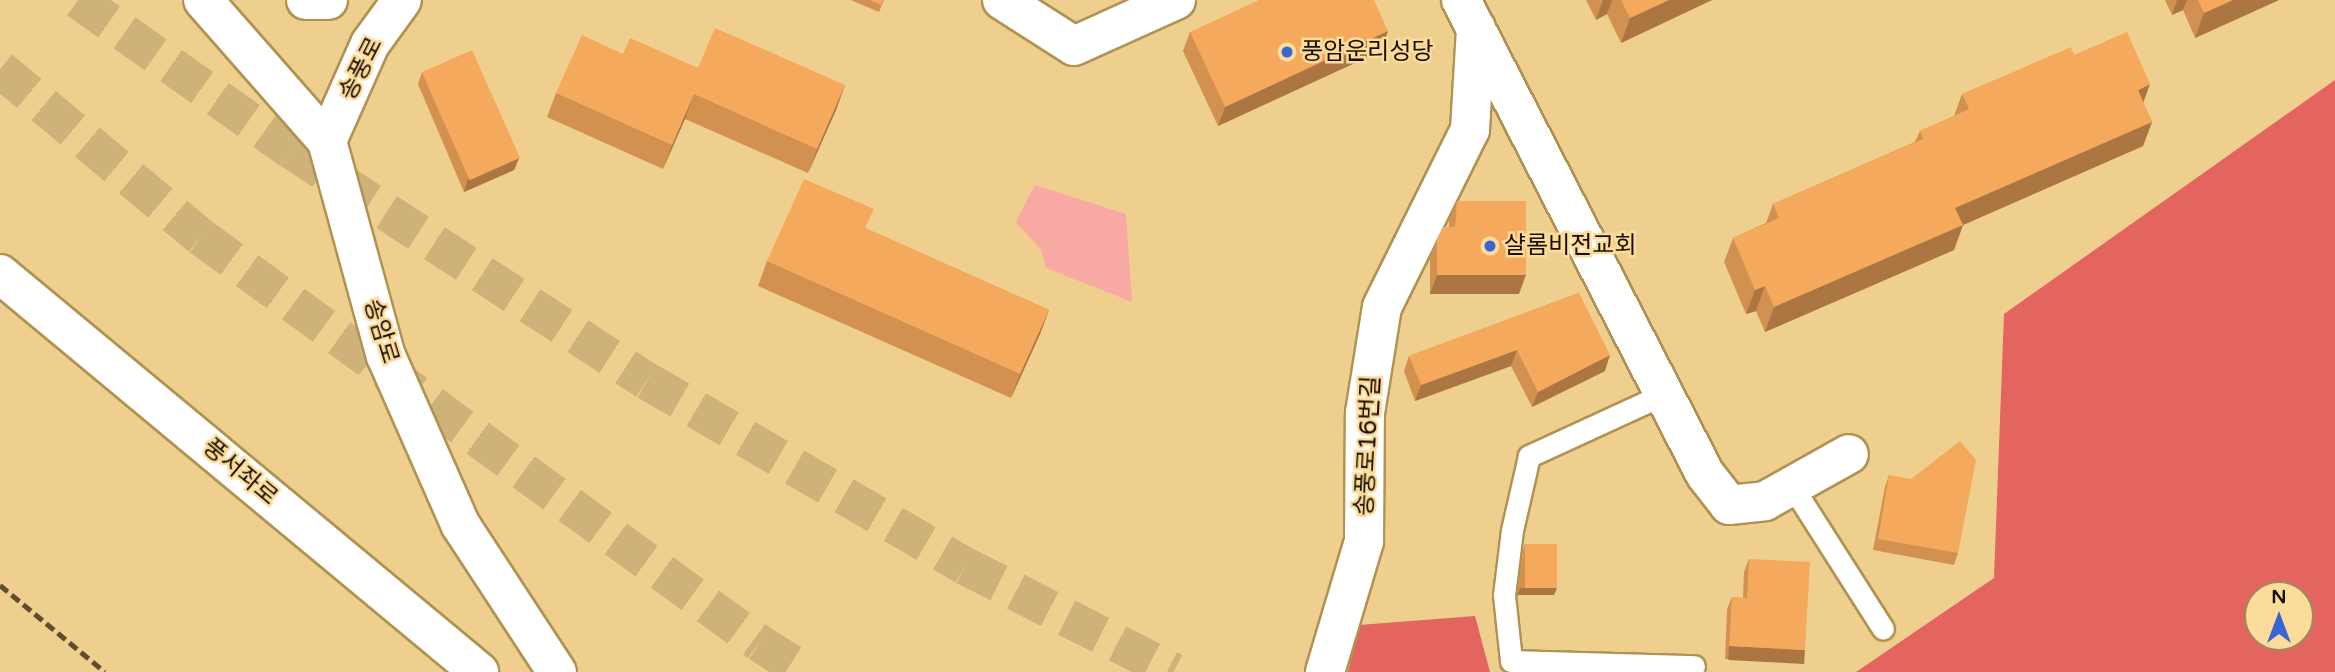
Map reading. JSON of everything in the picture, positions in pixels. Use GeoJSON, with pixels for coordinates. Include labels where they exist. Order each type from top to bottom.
{"type":"FeatureCollection","features":[{"type":"Feature","properties":{"kind":"street","name":"송암로"},"geometry":{"type":"LineString","coordinates":[[204,0],[327,141],[386,356],[460,524],[557,672]]}},
{"type":"Feature","properties":{"kind":"street"},"geometry":{"type":"LineString","coordinates":[[306,0],[328,0]]}},
{"type":"Feature","properties":{"kind":"street","name":"송풍로"},"geometry":{"type":"LineString","coordinates":[[327,141],[370,44],[402,0]]}},
{"type":"Feature","properties":{"kind":"street"},"geometry":{"type":"LineString","coordinates":[[1002,0],[1074,46],[1176,0]]}},
{"type":"Feature","properties":{"kind":"street","name":"송풍로16번길"},"geometry":{"type":"LineString","coordinates":[[1468,13],[1705,474],[1730,505],[1765,501],[1849,454]]}},
{"type":"Feature","properties":{"kind":"street","name":"송풍로16번길"},"geometry":{"type":"LineString","coordinates":[[1325,672],[1364,541],[1365,413],[1382,307],[1470,130],[1468,13]]}},
{"type":"Feature","properties":{"kind":"street","name":"풍서좌로"},"geometry":{"type":"LineString","coordinates":[[0,274],[479,672]]}},
{"type":"Feature","properties":{"kind":"lane"},"geometry":{"type":"LineString","coordinates":[[1664,394],[1529,456],[1512,530],[1504,595],[1511,661],[1694,666]]}},
{"type":"Feature","properties":{"kind":"lane"},"geometry":{"type":"LineString","coordinates":[[1792,486],[1883,629]]}},
{"type":"Feature","properties":{"kind":"shaded area"},"geometry":{"type":"Polygon","coordinates":[[[2335,80],[2335,672],[1856,672],[1994,578],[2004,314],[2335,80]]]}},
{"type":"Feature","properties":{"kind":"shaded area"},"geometry":{"type":"Polygon","coordinates":[[[1035,185],[1126,214],[1132,302],[1046,268],[1041,250],[1016,222],[1035,185]]]}},
{"type":"Feature","properties":{"kind":"shaded area"},"geometry":{"type":"Polygon","coordinates":[[[1475,616],[1490,672],[1348,672],[1359,625],[1475,616]]]}},
{"type":"Feature","properties":{"kind":"building"},"geometry":{"type":"Polygon","coordinates":[[[870,0],[883,0],[881,5],[870,0]]]}},
{"type":"Feature","properties":{"kind":"building"},"geometry":{"type":"Polygon","coordinates":[[[1259,0],[1374,0],[1388,31],[1225,107],[1190,32],[1259,0]]]}},
{"type":"Feature","properties":{"kind":"building"},"geometry":{"type":"Polygon","coordinates":[[[1621,0],[1669,0],[1630,18],[1621,0]]]}},
{"type":"Feature","properties":{"kind":"building"},"geometry":{"type":"Polygon","coordinates":[[[2198,0],[2233,0],[2204,13],[2198,0]]]}},
{"type":"Feature","properties":{"kind":"building"},"geometry":{"type":"Polygon","coordinates":[[[715,28],[845,85],[817,149],[694,94],[672,145],[556,93],[582,35],[623,54],[630,38],[698,68],[715,28]]]}},
{"type":"Feature","properties":{"kind":"building"},"geometry":{"type":"Polygon","coordinates":[[[2127,32],[2150,84],[2138,90],[2152,122],[1955,208],[1963,225],[1774,307],[1765,286],[1755,290],[1733,238],[1779,218],[1773,204],[1923,139],[1920,131],[1969,109],[1962,94],[2071,47],[2074,55],[2127,32]]]}},
{"type":"Feature","properties":{"kind":"building"},"geometry":{"type":"Polygon","coordinates":[[[472,50],[520,158],[470,180],[422,72],[472,50]]]}},
{"type":"Feature","properties":{"kind":"building"},"geometry":{"type":"Polygon","coordinates":[[[804,179],[874,209],[865,228],[1049,310],[1020,374],[767,261],[804,179]]]}},
{"type":"Feature","properties":{"kind":"building"},"geometry":{"type":"Polygon","coordinates":[[[1457,201],[1526,201],[1526,275],[1437,275],[1437,240],[1443,227],[1455,227],[1457,201]]]}},
{"type":"Feature","properties":{"kind":"building"},"geometry":{"type":"Polygon","coordinates":[[[1579,293],[1610,355],[1538,392],[1517,350],[1421,385],[1409,356],[1579,293]]]}},
{"type":"Feature","properties":{"kind":"building"},"geometry":{"type":"Polygon","coordinates":[[[1960,441],[1976,460],[1958,553],[1878,539],[1889,475],[1911,479],[1960,441]]]}},
{"type":"Feature","properties":{"kind":"building"},"geometry":{"type":"Polygon","coordinates":[[[1525,544],[1557,544],[1557,588],[1525,588],[1525,544]]]}},
{"type":"Feature","properties":{"kind":"building"},"geometry":{"type":"Polygon","coordinates":[[[1749,559],[1810,562],[1805,650],[1729,646],[1732,597],[1747,598],[1749,559]]]}},
{"type":"Feature","properties":{"kind":"tunnel"},"geometry":{"type":"LineString","coordinates":[[78,0],[291,150],[647,381],[965,566],[1174,672]]}},
{"type":"Feature","properties":{"kind":"tunnel"},"geometry":{"type":"LineString","coordinates":[[0,69],[201,237],[759,643],[805,672]]}},
{"type":"Feature","properties":{"kind":"railway"},"geometry":{"type":"LineString","coordinates":[[0,585],[105,672]]}},
{"type":"Feature","properties":{"kind":"place","name":"풍암운리성당"},"geometry":{"type":"Point","coordinates":[1287,52]}},
{"type":"Feature","properties":{"kind":"place","name":"샬롬비전교회"},"geometry":{"type":"Point","coordinates":[1490,246]}}]}
